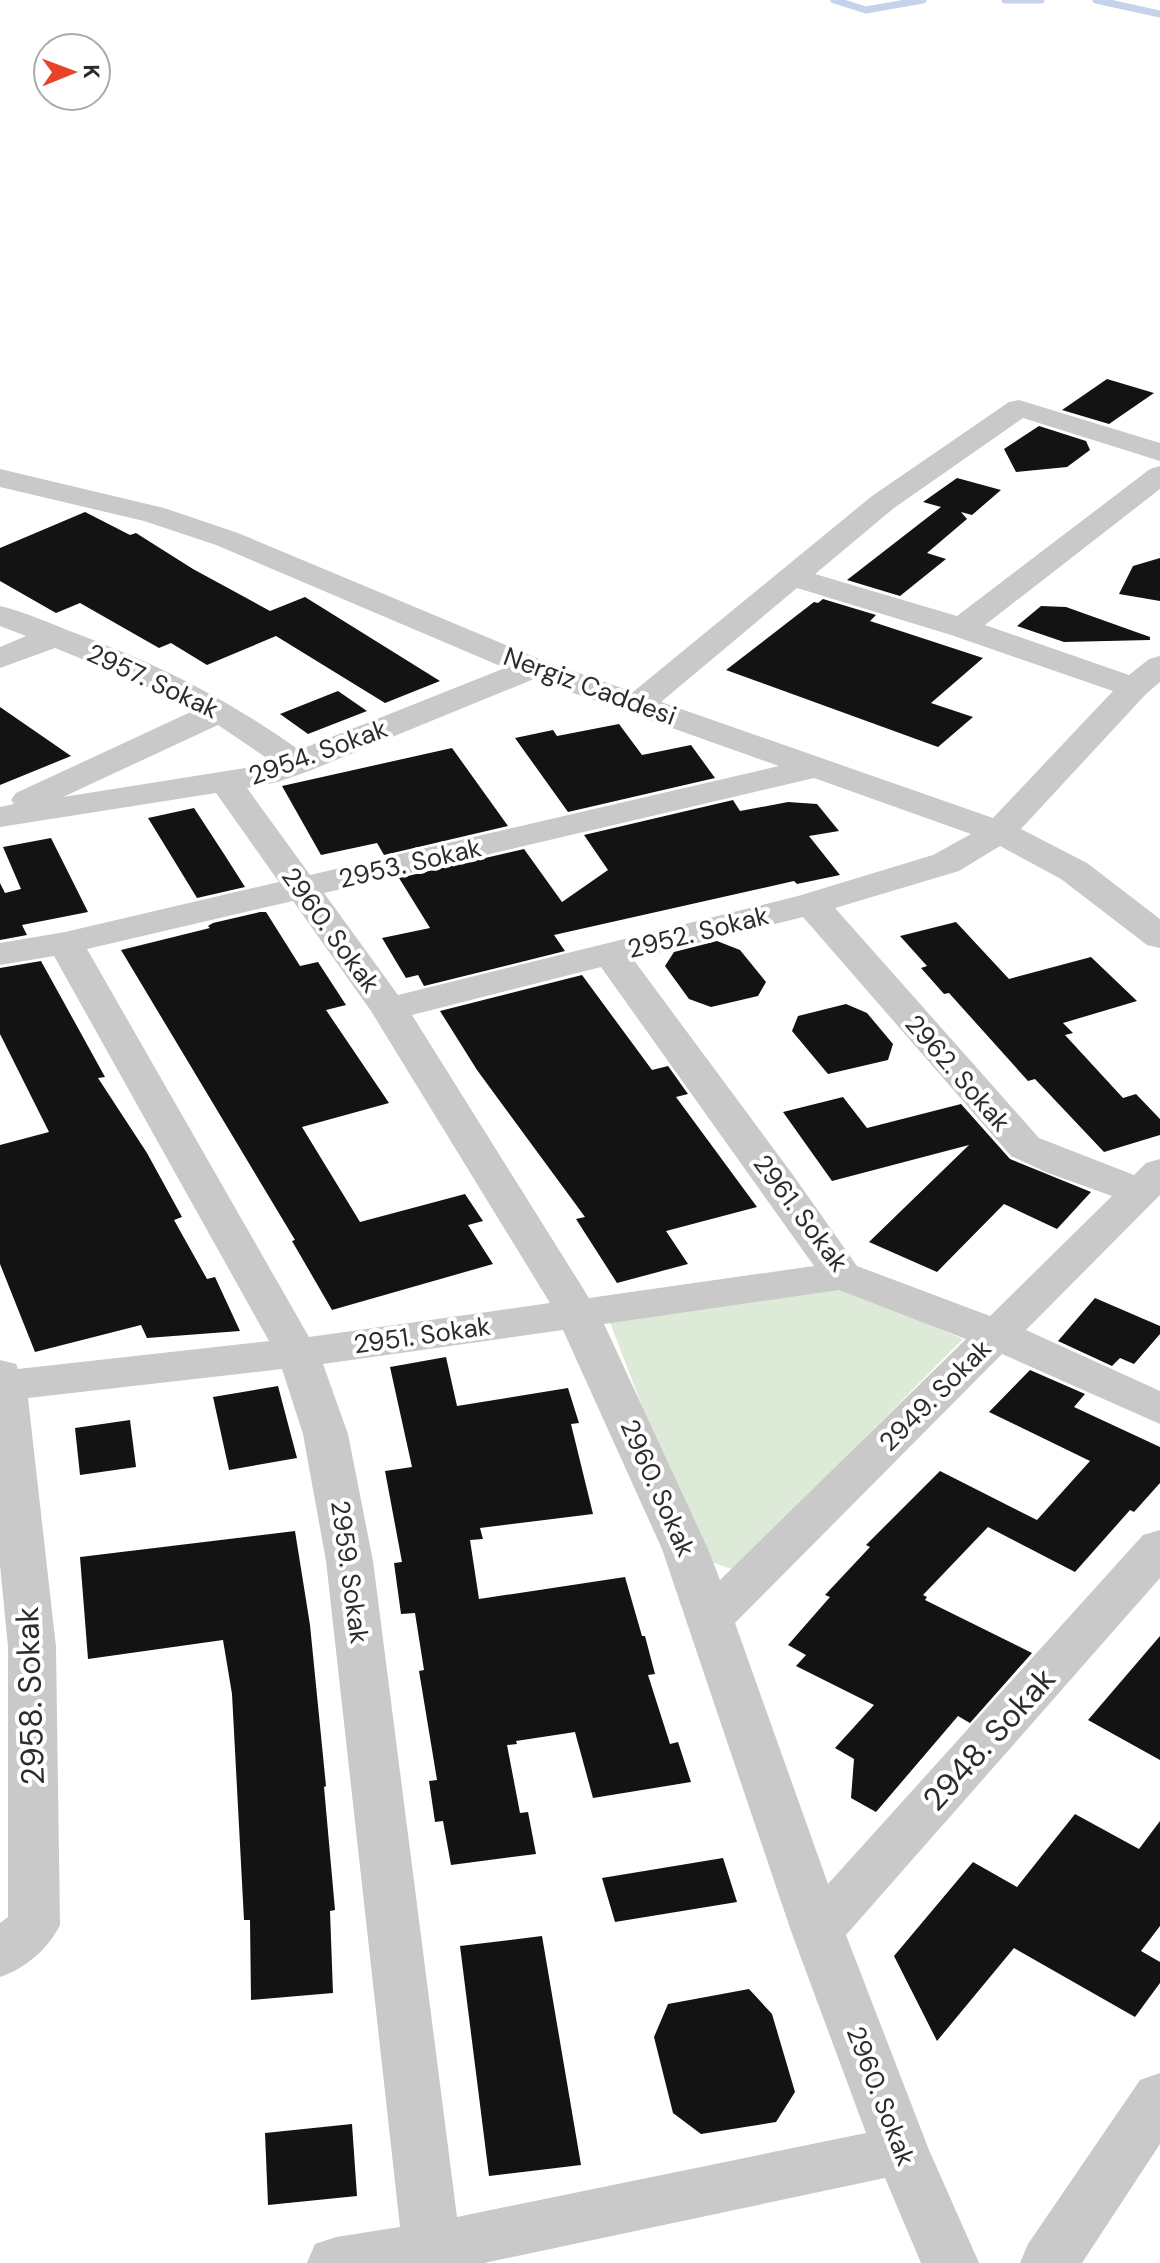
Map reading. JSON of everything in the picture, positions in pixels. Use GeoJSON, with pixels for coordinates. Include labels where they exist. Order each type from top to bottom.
{"type":"FeatureCollection","features":[{"type":"Feature","properties":{"kind":"street"},"geometry":{"type":"LineString","coordinates":[[638,704],[883,502],[1019,408],[1160,452]]}},
{"type":"Feature","properties":{"kind":"street"},"geometry":{"type":"LineString","coordinates":[[962,628],[1160,475]]}},
{"type":"Feature","properties":{"kind":"street","name":"Nergiz Caddesi"},"geometry":{"type":"LineString","coordinates":[[0,478],[153,514],[227,539],[533,668],[999,832],[1074,871],[1160,937]]}},
{"type":"Feature","properties":{"kind":"street"},"geometry":{"type":"LineString","coordinates":[[0,508],[50,490]]}},
{"type":"Feature","properties":{"kind":"street"},"geometry":{"type":"LineString","coordinates":[[792,577],[962,628],[1134,687]]}},
{"type":"Feature","properties":{"kind":"street","name":"2957. Sokak"},"geometry":{"type":"LineString","coordinates":[[0,615],[153,677],[221,711],[297,764]]}},
{"type":"Feature","properties":{"kind":"street"},"geometry":{"type":"LineString","coordinates":[[0,658],[54,637]]}},
{"type":"Feature","properties":{"kind":"street","name":"2952. Sokak"},"geometry":{"type":"LineString","coordinates":[[389,1009],[811,904],[946,863],[999,832],[1134,687],[1160,666]]}},
{"type":"Feature","properties":{"kind":"street","name":"2954. Sokak"},"geometry":{"type":"LineString","coordinates":[[0,815],[266,775],[533,668]]}},
{"type":"Feature","properties":{"kind":"street"},"geometry":{"type":"LineString","coordinates":[[0,815],[221,711]]}},
{"type":"Feature","properties":{"kind":"street","name":"2953. Sokak"},"geometry":{"type":"LineString","coordinates":[[0,954],[65,943],[819,767]]}},
{"type":"Feature","properties":{"kind":"street","name":"2960. Sokak"},"geometry":{"type":"LineString","coordinates":[[226,783],[389,1009],[578,1314],[685,1549],[818,1931],[901,2150],[950,2263]]}},
{"type":"Feature","properties":{"kind":"street","name":"2962. Sokak"},"geometry":{"type":"LineString","coordinates":[[811,904],[1025,1147],[1062,1164],[1150,1182]]}},
{"type":"Feature","properties":{"kind":"street","name":"2959. Sokak"},"geometry":{"type":"LineString","coordinates":[[65,943],[297,1353],[316,1395],[341,1499],[390,1883],[409,2087],[436,2256]]}},
{"type":"Feature","properties":{"kind":"street","name":"2961. Sokak"},"geometry":{"type":"LineString","coordinates":[[610,954],[779,1184],[842,1276],[996,1334],[1160,1409]]}},
{"type":"Feature","properties":{"kind":"street","name":"2949. Sokak"},"geometry":{"type":"LineString","coordinates":[[711,1618],[1150,1182]]}},
{"type":"Feature","properties":{"kind":"street","name":"2951. Sokak"},"geometry":{"type":"LineString","coordinates":[[2,1382],[297,1353],[842,1276]]}},
{"type":"Feature","properties":{"kind":"street","name":"2958. Sokak"},"geometry":{"type":"LineString","coordinates":[[0,1955],[34,1925],[32,1647],[2,1382]]}},
{"type":"Feature","properties":{"kind":"street","name":"2948. Sokak"},"geometry":{"type":"LineString","coordinates":[[818,1931],[1160,1547]]}},
{"type":"Feature","properties":{"kind":"street"},"geometry":{"type":"LineString","coordinates":[[1049,2263],[1160,2097]]}},
{"type":"Feature","properties":{"kind":"street"},"geometry":{"type":"LineString","coordinates":[[336,2263],[436,2256],[901,2150]]}},
{"type":"Feature","properties":{"kind":"green space"},"geometry":{"type":"Polygon","coordinates":[[[848,1288],[963,1339],[734,1570],[700,1558],[609,1320],[848,1288]]]}},
{"type":"Feature","properties":{"kind":"building"},"geometry":{"type":"Polygon","coordinates":[[[1107,379],[1154,393],[1109,424],[1062,410],[1107,379]]]}},
{"type":"Feature","properties":{"kind":"building"},"geometry":{"type":"Polygon","coordinates":[[[1039,426],[1086,441],[1090,450],[1067,467],[1016,472],[1004,449],[1039,426]]]}},
{"type":"Feature","properties":{"kind":"building"},"geometry":{"type":"Polygon","coordinates":[[[957,478],[1001,490],[972,515],[961,512],[967,519],[927,553],[946,559],[900,596],[847,580],[941,507],[923,502],[957,478]]]}},
{"type":"Feature","properties":{"kind":"building"},"geometry":{"type":"Polygon","coordinates":[[[85,512],[130,535],[136,533],[193,569],[270,611],[305,597],[440,681],[385,703],[276,636],[207,665],[171,643],[159,648],[80,603],[56,613],[0,581],[0,548],[85,512]]]}},
{"type":"Feature","properties":{"kind":"building"},"geometry":{"type":"Polygon","coordinates":[[[1160,558],[1160,601],[1119,594],[1133,566],[1160,558]]]}},
{"type":"Feature","properties":{"kind":"building"},"geometry":{"type":"Polygon","coordinates":[[[823,599],[876,615],[870,621],[983,658],[931,703],[973,717],[938,747],[726,670],[814,602],[823,599]]]}},
{"type":"Feature","properties":{"kind":"building"},"geometry":{"type":"Polygon","coordinates":[[[1041,606],[1066,607],[1150,637],[1150,640],[1064,642],[1017,626],[1041,606]]]}},
{"type":"Feature","properties":{"kind":"building"},"geometry":{"type":"Polygon","coordinates":[[[338,691],[367,711],[308,734],[280,714],[338,691]]]}},
{"type":"Feature","properties":{"kind":"building"},"geometry":{"type":"Polygon","coordinates":[[[0,707],[71,756],[0,785],[0,707]]]}},
{"type":"Feature","properties":{"kind":"building"},"geometry":{"type":"Polygon","coordinates":[[[619,724],[642,755],[691,745],[715,778],[568,812],[515,738],[553,730],[557,736],[619,724]]]}},
{"type":"Feature","properties":{"kind":"building"},"geometry":{"type":"Polygon","coordinates":[[[452,748],[508,826],[384,855],[377,843],[321,855],[282,786],[452,748]]]}},
{"type":"Feature","properties":{"kind":"building"},"geometry":{"type":"Polygon","coordinates":[[[733,800],[740,811],[788,802],[817,804],[839,831],[809,836],[840,875],[797,884],[794,881],[554,935],[565,951],[424,986],[418,975],[406,978],[382,938],[430,928],[399,878],[524,849],[562,902],[608,870],[584,835],[733,800]]]}},
{"type":"Feature","properties":{"kind":"building"},"geometry":{"type":"Polygon","coordinates":[[[194,808],[245,887],[197,898],[148,818],[194,808]]]}},
{"type":"Feature","properties":{"kind":"building"},"geometry":{"type":"Polygon","coordinates":[[[51,838],[88,912],[22,925],[27,935],[0,940],[0,883],[5,893],[21,889],[3,847],[51,838]]]}},
{"type":"Feature","properties":{"kind":"building"},"geometry":{"type":"Polygon","coordinates":[[[266,912],[300,966],[318,962],[346,1005],[326,1010],[389,1103],[302,1127],[360,1222],[465,1194],[483,1221],[468,1225],[493,1264],[332,1310],[292,1241],[295,1240],[121,950],[266,912]]]}},
{"type":"Feature","properties":{"kind":"building"},"geometry":{"type":"Polygon","coordinates":[[[956,922],[1009,979],[1091,957],[1137,1001],[1063,1023],[1073,1033],[1065,1035],[1123,1098],[1136,1094],[1160,1119],[1160,1135],[1104,1152],[1035,1079],[1028,1081],[949,993],[944,994],[921,968],[927,966],[900,936],[956,922]]]}},
{"type":"Feature","properties":{"kind":"building"},"geometry":{"type":"Polygon","coordinates":[[[717,941],[740,950],[766,982],[758,996],[711,1007],[689,999],[665,966],[674,952],[717,941]]]}},
{"type":"Feature","properties":{"kind":"building"},"geometry":{"type":"Polygon","coordinates":[[[41,961],[105,1077],[98,1078],[147,1153],[182,1217],[174,1220],[207,1279],[215,1277],[240,1331],[147,1338],[141,1325],[35,1352],[0,1264],[0,1145],[49,1132],[0,1034],[0,968],[41,961]]]}},
{"type":"Feature","properties":{"kind":"building"},"geometry":{"type":"Polygon","coordinates":[[[582,975],[652,1070],[668,1066],[688,1094],[676,1097],[757,1207],[666,1231],[688,1264],[617,1283],[576,1219],[585,1217],[477,1070],[440,1011],[582,975]]]}},
{"type":"Feature","properties":{"kind":"building"},"geometry":{"type":"Polygon","coordinates":[[[846,1004],[867,1013],[893,1044],[888,1060],[828,1074],[792,1031],[798,1016],[846,1004]]]}},
{"type":"Feature","properties":{"kind":"building"},"geometry":{"type":"Polygon","coordinates":[[[843,1097],[867,1128],[961,1104],[1010,1159],[1091,1192],[1057,1229],[1004,1204],[937,1272],[869,1242],[969,1145],[832,1181],[783,1112],[843,1097]]]}},
{"type":"Feature","properties":{"kind":"building"},"geometry":{"type":"Polygon","coordinates":[[[1095,1298],[1160,1326],[1160,1334],[1134,1364],[1120,1358],[1112,1366],[1058,1341],[1095,1298]]]}},
{"type":"Feature","properties":{"kind":"building"},"geometry":{"type":"Polygon","coordinates":[[[446,1357],[457,1406],[568,1388],[579,1423],[571,1424],[593,1514],[480,1528],[483,1539],[470,1540],[479,1599],[625,1577],[642,1636],[645,1636],[655,1674],[648,1675],[670,1744],[678,1742],[691,1782],[593,1798],[575,1732],[516,1741],[517,1744],[507,1745],[520,1813],[528,1812],[536,1854],[451,1865],[443,1821],[435,1822],[429,1781],[437,1780],[419,1671],[424,1670],[415,1613],[401,1614],[394,1563],[402,1562],[385,1471],[412,1467],[390,1367],[446,1357]]]}},
{"type":"Feature","properties":{"kind":"building"},"geometry":{"type":"Polygon","coordinates":[[[1030,1370],[1085,1394],[1074,1407],[1160,1447],[1160,1483],[1134,1512],[1130,1510],[1075,1572],[988,1527],[923,1595],[927,1597],[925,1600],[1032,1653],[970,1723],[958,1716],[876,1812],[851,1798],[854,1759],[835,1748],[874,1705],[796,1666],[806,1655],[788,1645],[830,1597],[825,1595],[870,1547],[866,1545],[940,1471],[1037,1520],[1090,1461],[989,1412],[1030,1370]]]}},
{"type":"Feature","properties":{"kind":"building"},"geometry":{"type":"Polygon","coordinates":[[[278,1386],[297,1458],[229,1470],[213,1397],[278,1386]]]}},
{"type":"Feature","properties":{"kind":"building"},"geometry":{"type":"Polygon","coordinates":[[[130,1420],[136,1467],[80,1475],[75,1428],[130,1420]]]}},
{"type":"Feature","properties":{"kind":"building"},"geometry":{"type":"Polygon","coordinates":[[[295,1531],[310,1625],[326,1786],[335,1910],[330,1911],[333,1993],[251,2000],[250,1920],[244,1920],[232,1694],[223,1640],[88,1659],[80,1557],[295,1531]]]}},
{"type":"Feature","properties":{"kind":"building"},"geometry":{"type":"Polygon","coordinates":[[[1160,1636],[1160,1760],[1088,1720],[1160,1636]]]}},
{"type":"Feature","properties":{"kind":"building"},"geometry":{"type":"Polygon","coordinates":[[[1075,1814],[1139,1849],[1160,1821],[1160,1926],[1141,1951],[1160,1962],[1160,1983],[1135,2017],[1014,1948],[937,2041],[894,1956],[973,1862],[1017,1887],[1075,1814]]]}},
{"type":"Feature","properties":{"kind":"building"},"geometry":{"type":"Polygon","coordinates":[[[723,1858],[737,1902],[615,1922],[602,1878],[723,1858]]]}},
{"type":"Feature","properties":{"kind":"building"},"geometry":{"type":"Polygon","coordinates":[[[542,1936],[581,2165],[489,2176],[460,1946],[542,1936]]]}},
{"type":"Feature","properties":{"kind":"building"},"geometry":{"type":"Polygon","coordinates":[[[749,1989],[772,2014],[795,2092],[776,2122],[701,2134],[673,2113],[654,2037],[668,2004],[749,1989]]]}},
{"type":"Feature","properties":{"kind":"building"},"geometry":{"type":"Polygon","coordinates":[[[352,2124],[357,2196],[268,2205],[265,2133],[352,2124]]]}},
{"type":"Feature","properties":{"kind":"waterway"},"geometry":{"type":"LineString","coordinates":[[834,0],[866,10],[923,0]]}},
{"type":"Feature","properties":{"kind":"waterway"},"geometry":{"type":"LineString","coordinates":[[1005,0],[1041,0]]}},
{"type":"Feature","properties":{"kind":"waterway"},"geometry":{"type":"LineString","coordinates":[[1096,0],[1160,14]]}}]}
